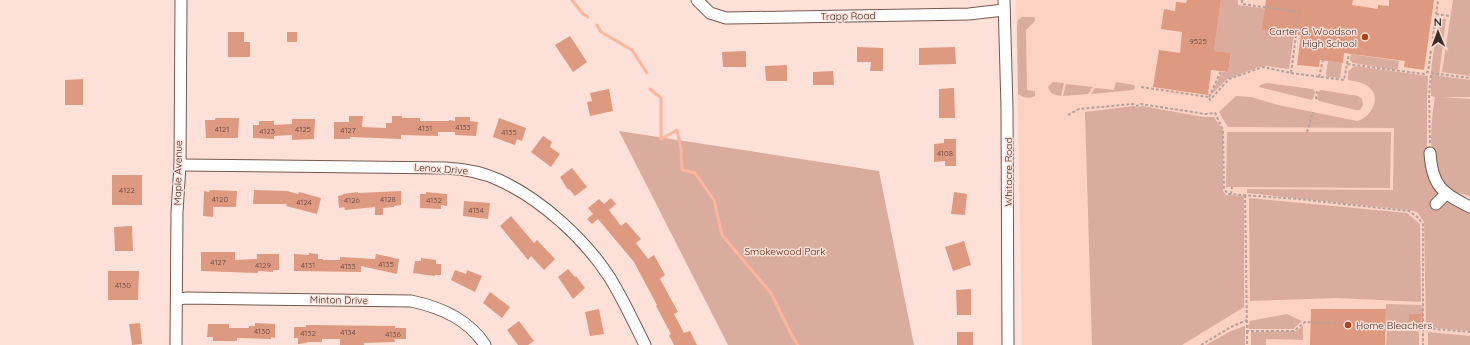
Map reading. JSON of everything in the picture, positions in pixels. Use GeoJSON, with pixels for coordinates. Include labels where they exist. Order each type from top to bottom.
{"type":"FeatureCollection","features":[{"type":"Feature","properties":{"kind":"street","name":"Maple Avenue"},"geometry":{"type":"LineString","coordinates":[[176,345],[177,212],[180,165],[181,0]]}},
{"type":"Feature","properties":{"kind":"street","name":"Trapp Road"},"geometry":{"type":"LineString","coordinates":[[698,0],[710,13],[726,18],[969,14],[1004,5]]}},
{"type":"Feature","properties":{"kind":"street","name":"Whitacre Road"},"geometry":{"type":"LineString","coordinates":[[1004,5],[1007,116],[1008,345]]}},
{"type":"Feature","properties":{"kind":"street"},"geometry":{"type":"LineString","coordinates":[[1430,153],[1434,177],[1446,194],[1470,207]]}},
{"type":"Feature","properties":{"kind":"street","name":"Lenox Drive"},"geometry":{"type":"LineString","coordinates":[[180,165],[446,168],[475,172],[498,180],[515,188],[538,204],[578,238],[610,277],[645,345]]}},
{"type":"Feature","properties":{"kind":"street"},"geometry":{"type":"LineString","coordinates":[[1436,204],[1446,194]]}},
{"type":"Feature","properties":{"kind":"street","name":"Minton Drive"},"geometry":{"type":"LineString","coordinates":[[177,299],[411,301],[436,308],[450,314],[475,333],[485,345]]}},
{"type":"Feature","properties":{"kind":"path"},"geometry":{"type":"LineString","coordinates":[[1242,0],[1242,4],[1299,12],[1291,73]]}},
{"type":"Feature","properties":{"kind":"path"},"geometry":{"type":"LineString","coordinates":[[1430,153],[1430,72],[1438,0]]}},
{"type":"Feature","properties":{"kind":"path"},"geometry":{"type":"LineString","coordinates":[[1436,14],[1450,16]]}},
{"type":"Feature","properties":{"kind":"path"},"geometry":{"type":"LineString","coordinates":[[1141,87],[1208,97],[1210,100],[1229,80],[1263,67],[1291,73],[1344,80],[1348,54]]}},
{"type":"Feature","properties":{"kind":"path"},"geometry":{"type":"LineString","coordinates":[[1319,77],[1322,60]]}},
{"type":"Feature","properties":{"kind":"path"},"geometry":{"type":"LineString","coordinates":[[1347,64],[1424,74],[1430,72],[1470,78]]}},
{"type":"Feature","properties":{"kind":"path"},"geometry":{"type":"LineString","coordinates":[[1208,97],[1221,71]]}},
{"type":"Feature","properties":{"kind":"path"},"geometry":{"type":"LineString","coordinates":[[1316,99],[1317,90]]}},
{"type":"Feature","properties":{"kind":"path"},"geometry":{"type":"LineString","coordinates":[[1068,115],[1079,109],[1133,104],[1137,106],[1141,104],[1205,114],[1215,113],[1223,130],[1224,189],[1228,194],[1409,211],[1423,224],[1424,345]]}},
{"type":"Feature","properties":{"kind":"path"},"geometry":{"type":"LineString","coordinates":[[1307,132],[1313,112]]}},
{"type":"Feature","properties":{"kind":"path"},"geometry":{"type":"LineString","coordinates":[[1231,194],[1232,187]]}},
{"type":"Feature","properties":{"kind":"path"},"geometry":{"type":"LineString","coordinates":[[1245,195],[1247,345]]}},
{"type":"Feature","properties":{"kind":"path"},"geometry":{"type":"LineString","coordinates":[[1201,345],[1246,320]]}},
{"type":"Feature","properties":{"kind":"path"},"geometry":{"type":"LineString","coordinates":[[1247,331],[1294,331],[1305,322],[1424,328],[1470,332]]}},
{"type":"Feature","properties":{"kind":"shaded area"},"geometry":{"type":"Polygon","coordinates":[[[1016,0],[1470,0],[1470,345],[1022,345],[1016,0]]]}},
{"type":"Feature","properties":{"kind":"green space"},"geometry":{"type":"Polygon","coordinates":[[[1221,0],[1238,0],[1238,5],[1297,13],[1289,69],[1267,66],[1259,67],[1227,79],[1210,96],[1222,72],[1228,72],[1231,54],[1214,51],[1221,0]]]}},
{"type":"Feature","properties":{"kind":"green space"},"geometry":{"type":"Polygon","coordinates":[[[1453,0],[1470,0],[1470,76],[1442,72],[1453,0]]]}},
{"type":"Feature","properties":{"kind":"green space"},"geometry":{"type":"Polygon","coordinates":[[[1022,17],[1034,17],[1035,19],[1035,21],[1026,30],[1027,90],[1035,91],[1035,96],[1029,98],[1018,94],[1017,27],[1018,20],[1022,17]]]}},
{"type":"Feature","properties":{"kind":"green space"},"geometry":{"type":"Polygon","coordinates":[[[1438,18],[1446,19],[1439,76],[1470,80],[1470,97],[1443,97],[1470,99],[1470,196],[1452,191],[1443,184],[1437,174],[1433,161],[1431,134],[1435,97],[1431,96],[1431,71],[1438,18]]]}},
{"type":"Feature","properties":{"kind":"green space"},"geometry":{"type":"Polygon","coordinates":[[[1351,54],[1399,61],[1398,69],[1395,70],[1353,63],[1350,60],[1351,54]]]}},
{"type":"Feature","properties":{"kind":"green space"},"geometry":{"type":"Polygon","coordinates":[[[1328,61],[1342,63],[1340,78],[1328,77],[1326,74],[1328,61]]]}},
{"type":"Feature","properties":{"kind":"green space"},"geometry":{"type":"Polygon","coordinates":[[[1354,66],[1428,76],[1427,161],[1448,199],[1470,210],[1470,331],[1426,327],[1424,222],[1417,212],[1410,210],[1247,193],[1247,189],[1393,190],[1394,128],[1228,127],[1219,112],[1236,96],[1251,97],[1278,105],[1357,121],[1368,115],[1374,105],[1375,99],[1371,89],[1366,85],[1348,80],[1348,72],[1354,66]]]}},
{"type":"Feature","properties":{"kind":"green space"},"geometry":{"type":"Polygon","coordinates":[[[1053,82],[1064,83],[1061,96],[1050,91],[1048,87],[1053,82]]]}},
{"type":"Feature","properties":{"kind":"green space"},"geometry":{"type":"Polygon","coordinates":[[[1116,82],[1134,85],[1135,88],[1133,90],[1091,94],[1095,88],[1114,90],[1116,82]]]}},
{"type":"Feature","properties":{"kind":"green space"},"geometry":{"type":"Polygon","coordinates":[[[1267,83],[1313,89],[1315,92],[1314,97],[1312,100],[1259,87],[1260,85],[1267,83]]]}},
{"type":"Feature","properties":{"kind":"green space"},"geometry":{"type":"Polygon","coordinates":[[[1066,84],[1093,87],[1088,94],[1063,96],[1066,84]]]}},
{"type":"Feature","properties":{"kind":"green space"},"geometry":{"type":"Polygon","coordinates":[[[1321,90],[1358,96],[1362,99],[1363,105],[1360,110],[1356,110],[1319,101],[1317,99],[1318,92],[1321,90]]]}},
{"type":"Feature","properties":{"kind":"green space"},"geometry":{"type":"Polygon","coordinates":[[[1134,106],[1137,108],[1142,106],[1203,117],[1214,117],[1223,131],[1223,191],[1226,195],[1244,196],[1244,307],[1182,345],[1092,345],[1085,112],[1134,106]]]}},
{"type":"Feature","properties":{"kind":"green space","name":"Smokewood Park"},"geometry":{"type":"Polygon","coordinates":[[[619,131],[879,171],[914,345],[728,345],[619,131]]]}},
{"type":"Feature","properties":{"kind":"green space"},"geometry":{"type":"Polygon","coordinates":[[[1227,132],[1391,132],[1390,188],[1226,187],[1227,132]]]}},
{"type":"Feature","properties":{"kind":"green space"},"geometry":{"type":"Polygon","coordinates":[[[1249,198],[1407,213],[1420,224],[1421,302],[1337,298],[1250,301],[1249,198]]]}},
{"type":"Feature","properties":{"kind":"green space"},"geometry":{"type":"Polygon","coordinates":[[[1386,304],[1421,305],[1423,308],[1423,326],[1392,325],[1386,321],[1386,304]]]}},
{"type":"Feature","properties":{"kind":"green space"},"geometry":{"type":"Polygon","coordinates":[[[1287,314],[1302,321],[1293,329],[1249,329],[1248,326],[1250,321],[1287,314]]]}},
{"type":"Feature","properties":{"kind":"green space"},"geometry":{"type":"Polygon","coordinates":[[[1245,326],[1245,345],[1206,345],[1231,331],[1245,326]]]}},
{"type":"Feature","properties":{"kind":"green space"},"geometry":{"type":"Polygon","coordinates":[[[1303,326],[1303,340],[1266,339],[1266,345],[1251,345],[1251,332],[1296,331],[1303,326]]]}},
{"type":"Feature","properties":{"kind":"green space"},"geometry":{"type":"Polygon","coordinates":[[[1387,331],[1417,331],[1419,333],[1419,345],[1386,345],[1387,331]]]}},
{"type":"Feature","properties":{"kind":"green space"},"geometry":{"type":"Polygon","coordinates":[[[1428,332],[1470,336],[1470,345],[1428,345],[1428,332]]]}},
{"type":"Feature","properties":{"kind":"building"},"geometry":{"type":"Polygon","coordinates":[[[1187,0],[1221,0],[1214,51],[1231,53],[1228,72],[1211,70],[1208,95],[1153,87],[1159,50],[1180,53],[1182,32],[1161,29],[1164,9],[1175,11],[1176,2],[1186,3],[1187,0]]]}},
{"type":"Feature","properties":{"kind":"building","name":"Carter G. Woodson High School"},"geometry":{"type":"Polygon","coordinates":[[[1266,0],[1353,0],[1352,5],[1378,9],[1378,5],[1389,6],[1389,0],[1434,0],[1424,70],[1404,67],[1405,61],[1344,53],[1343,63],[1320,60],[1319,67],[1297,65],[1301,35],[1262,30],[1266,0]]]}},
{"type":"Feature","properties":{"kind":"building"},"geometry":{"type":"Polygon","coordinates":[[[228,32],[244,32],[244,42],[250,42],[250,57],[228,57],[228,32]]]}},
{"type":"Feature","properties":{"kind":"building"},"geometry":{"type":"Polygon","coordinates":[[[287,32],[297,32],[297,42],[287,42],[287,32]]]}},
{"type":"Feature","properties":{"kind":"building"},"geometry":{"type":"Polygon","coordinates":[[[570,36],[587,62],[573,72],[555,45],[570,36]]]}},
{"type":"Feature","properties":{"kind":"building"},"geometry":{"type":"Polygon","coordinates":[[[857,47],[883,48],[883,71],[870,71],[871,62],[857,62],[857,47]]]}},
{"type":"Feature","properties":{"kind":"building"},"geometry":{"type":"Polygon","coordinates":[[[955,47],[956,64],[919,65],[919,48],[955,47]]]}},
{"type":"Feature","properties":{"kind":"building"},"geometry":{"type":"Polygon","coordinates":[[[746,51],[746,67],[723,67],[722,52],[746,51]]]}},
{"type":"Feature","properties":{"kind":"building"},"geometry":{"type":"Polygon","coordinates":[[[787,65],[787,81],[766,81],[765,66],[787,65]]]}},
{"type":"Feature","properties":{"kind":"building"},"geometry":{"type":"Polygon","coordinates":[[[833,71],[834,85],[813,85],[813,72],[833,71]]]}},
{"type":"Feature","properties":{"kind":"building"},"geometry":{"type":"Polygon","coordinates":[[[83,79],[83,105],[65,105],[65,80],[83,79]]]}},
{"type":"Feature","properties":{"kind":"building"},"geometry":{"type":"Polygon","coordinates":[[[954,88],[955,118],[939,118],[939,89],[954,88]]]}},
{"type":"Feature","properties":{"kind":"building"},"geometry":{"type":"Polygon","coordinates":[[[609,89],[613,111],[590,116],[587,102],[592,101],[590,93],[609,89]]]}},
{"type":"Feature","properties":{"kind":"building"},"geometry":{"type":"Polygon","coordinates":[[[349,116],[363,116],[362,127],[386,128],[386,123],[392,123],[392,116],[402,116],[402,118],[420,118],[420,121],[455,121],[455,117],[470,117],[470,121],[478,122],[476,136],[455,135],[455,132],[438,132],[438,136],[401,135],[401,139],[350,137],[350,139],[334,139],[334,122],[349,122],[349,116]]]}},
{"type":"Feature","properties":{"kind":"building"},"geometry":{"type":"Polygon","coordinates":[[[215,118],[239,118],[238,138],[206,138],[205,120],[215,120],[215,118]]]}},
{"type":"Feature","properties":{"kind":"building"},"geometry":{"type":"Polygon","coordinates":[[[499,118],[526,128],[522,141],[517,139],[515,145],[493,137],[499,118]]]}},
{"type":"Feature","properties":{"kind":"building"},"geometry":{"type":"Polygon","coordinates":[[[292,119],[315,119],[314,139],[292,140],[292,135],[274,136],[274,139],[253,138],[253,125],[259,125],[259,121],[274,121],[274,125],[292,124],[292,119]]]}},
{"type":"Feature","properties":{"kind":"building"},"geometry":{"type":"Polygon","coordinates":[[[543,136],[552,142],[550,147],[560,154],[551,167],[531,152],[543,136]]]}},
{"type":"Feature","properties":{"kind":"building"},"geometry":{"type":"Polygon","coordinates":[[[944,139],[956,139],[956,166],[945,166],[945,161],[934,162],[934,144],[944,143],[944,139]]]}},
{"type":"Feature","properties":{"kind":"building"},"geometry":{"type":"Polygon","coordinates":[[[572,168],[587,187],[575,196],[569,189],[568,190],[560,177],[572,168]]]}},
{"type":"Feature","properties":{"kind":"building"},"geometry":{"type":"Polygon","coordinates":[[[112,175],[142,175],[142,205],[112,205],[112,175]]]}},
{"type":"Feature","properties":{"kind":"building"},"geometry":{"type":"Polygon","coordinates":[[[210,190],[237,191],[236,207],[213,207],[213,217],[203,216],[204,191],[209,192],[210,190]]]}},
{"type":"Feature","properties":{"kind":"building"},"geometry":{"type":"Polygon","coordinates":[[[254,190],[287,191],[298,194],[299,192],[321,198],[317,214],[286,206],[287,204],[253,204],[254,190]]]}},
{"type":"Feature","properties":{"kind":"building"},"geometry":{"type":"Polygon","coordinates":[[[401,191],[401,205],[383,208],[383,215],[375,215],[375,207],[345,210],[344,207],[339,208],[338,196],[343,194],[358,192],[401,191]]]}},
{"type":"Feature","properties":{"kind":"building"},"geometry":{"type":"Polygon","coordinates":[[[426,192],[447,194],[447,206],[441,205],[441,209],[420,208],[420,194],[426,194],[426,192]]]}},
{"type":"Feature","properties":{"kind":"building"},"geometry":{"type":"Polygon","coordinates":[[[954,192],[967,194],[965,215],[951,214],[954,192]]]}},
{"type":"Feature","properties":{"kind":"building"},"geometry":{"type":"Polygon","coordinates":[[[611,198],[616,204],[609,210],[621,226],[626,222],[641,239],[636,243],[648,259],[654,255],[665,275],[660,279],[678,312],[674,314],[684,333],[690,331],[697,345],[674,345],[669,335],[671,334],[634,262],[598,219],[592,224],[587,219],[593,214],[588,208],[599,199],[604,204],[611,198]]]}},
{"type":"Feature","properties":{"kind":"building"},"geometry":{"type":"Polygon","coordinates":[[[464,201],[490,203],[488,219],[463,216],[464,201]]]}},
{"type":"Feature","properties":{"kind":"building"},"geometry":{"type":"Polygon","coordinates":[[[511,216],[534,243],[537,240],[555,259],[544,270],[531,256],[528,260],[500,226],[511,216]]]}},
{"type":"Feature","properties":{"kind":"building"},"geometry":{"type":"Polygon","coordinates":[[[132,226],[133,251],[115,251],[114,227],[132,226]]]}},
{"type":"Feature","properties":{"kind":"building"},"geometry":{"type":"Polygon","coordinates":[[[964,241],[971,265],[953,271],[945,247],[964,241]]]}},
{"type":"Feature","properties":{"kind":"building"},"geometry":{"type":"Polygon","coordinates":[[[201,252],[235,252],[235,260],[257,259],[257,254],[279,254],[279,270],[273,270],[273,272],[258,271],[258,273],[201,271],[201,252]]]}},
{"type":"Feature","properties":{"kind":"building"},"geometry":{"type":"Polygon","coordinates":[[[309,253],[318,254],[318,259],[323,260],[340,260],[340,257],[375,259],[376,254],[399,259],[397,274],[361,266],[361,272],[294,271],[294,254],[309,255],[309,253]]]}},
{"type":"Feature","properties":{"kind":"building"},"geometry":{"type":"Polygon","coordinates":[[[421,258],[436,260],[436,264],[441,264],[441,275],[435,276],[413,273],[415,261],[421,261],[421,258]]]}},
{"type":"Feature","properties":{"kind":"building"},"geometry":{"type":"Polygon","coordinates":[[[568,269],[575,277],[576,276],[585,288],[573,299],[558,277],[568,269]]]}},
{"type":"Feature","properties":{"kind":"building"},"geometry":{"type":"Polygon","coordinates":[[[455,270],[466,274],[467,270],[482,276],[475,292],[451,280],[455,270]]]}},
{"type":"Feature","properties":{"kind":"building"},"geometry":{"type":"Polygon","coordinates":[[[108,271],[139,271],[138,300],[108,300],[108,271]]]}},
{"type":"Feature","properties":{"kind":"building"},"geometry":{"type":"Polygon","coordinates":[[[971,289],[971,315],[957,315],[956,290],[971,289]]]}},
{"type":"Feature","properties":{"kind":"building"},"geometry":{"type":"Polygon","coordinates":[[[490,292],[510,307],[502,318],[483,303],[490,292]]]}},
{"type":"Feature","properties":{"kind":"building"},"geometry":{"type":"Polygon","coordinates":[[[599,309],[604,334],[590,336],[585,312],[599,309]]]}},
{"type":"Feature","properties":{"kind":"building","name":"Home Bleachers"},"geometry":{"type":"Polygon","coordinates":[[[1311,309],[1386,309],[1385,345],[1310,345],[1311,309]]]}},
{"type":"Feature","properties":{"kind":"building"},"geometry":{"type":"Polygon","coordinates":[[[1409,314],[1421,314],[1421,323],[1409,323],[1409,314]]]}},
{"type":"Feature","properties":{"kind":"building"},"geometry":{"type":"Polygon","coordinates":[[[519,321],[534,341],[528,345],[518,345],[507,330],[519,321]]]}},
{"type":"Feature","properties":{"kind":"building"},"geometry":{"type":"Polygon","coordinates":[[[140,323],[142,344],[132,345],[129,324],[140,323]]]}},
{"type":"Feature","properties":{"kind":"building"},"geometry":{"type":"Polygon","coordinates":[[[255,323],[275,324],[275,338],[237,338],[237,341],[213,341],[213,337],[207,337],[208,324],[229,324],[229,328],[249,328],[249,326],[255,326],[255,323]]]}},
{"type":"Feature","properties":{"kind":"building"},"geometry":{"type":"Polygon","coordinates":[[[306,325],[395,326],[395,328],[406,328],[406,339],[394,339],[395,342],[364,343],[364,345],[340,345],[340,339],[322,339],[322,342],[307,342],[298,344],[298,338],[294,338],[294,327],[306,327],[306,325]]]}},
{"type":"Feature","properties":{"kind":"building"},"geometry":{"type":"Polygon","coordinates":[[[957,332],[973,332],[973,345],[957,345],[957,332]]]}},
{"type":"Feature","properties":{"kind":"waterway"},"geometry":{"type":"LineString","coordinates":[[572,0],[583,14],[588,17]]}},
{"type":"Feature","properties":{"kind":"waterway"},"geometry":{"type":"LineString","coordinates":[[597,25],[601,32],[632,50],[647,73]]}},
{"type":"Feature","properties":{"kind":"waterway"},"geometry":{"type":"LineString","coordinates":[[650,89],[661,98],[661,139],[677,130],[681,149],[682,170],[695,173],[714,200],[722,235],[771,293],[798,345]]}},
{"type":"Feature","properties":{"kind":"place","name":"Carter G. Woodson High School"},"geometry":{"type":"Point","coordinates":[1365,37]}},
{"type":"Feature","properties":{"kind":"place","name":"Home Bleachers"},"geometry":{"type":"Point","coordinates":[1348,325]}}]}
